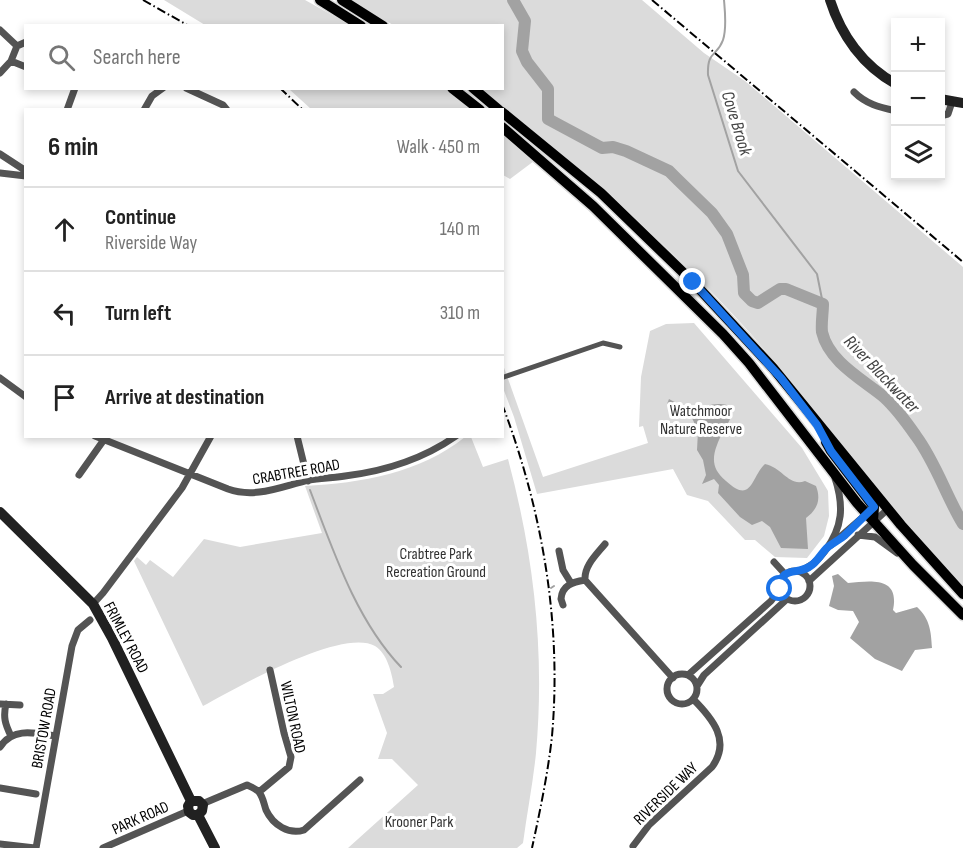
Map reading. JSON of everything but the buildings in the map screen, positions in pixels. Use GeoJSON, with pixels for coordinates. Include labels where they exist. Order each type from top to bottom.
{"type":"FeatureCollection","features":[{"type":"Feature","properties":{"kind":"main road"},"geometry":{"type":"LineString","coordinates":[[320,0],[358,24]]}},
{"type":"Feature","properties":{"kind":"main road"},"geometry":{"type":"LineString","coordinates":[[342,0],[380,24]]}},
{"type":"Feature","properties":{"kind":"main road"},"geometry":{"type":"LineString","coordinates":[[830,0],[841,27],[854,47],[877,71],[891,81]]}},
{"type":"Feature","properties":{"kind":"main road"},"geometry":{"type":"LineString","coordinates":[[455,90],[477,108]]}},
{"type":"Feature","properties":{"kind":"main road"},"geometry":{"type":"LineString","coordinates":[[475,90],[497,108]]}},
{"type":"Feature","properties":{"kind":"main road"},"geometry":{"type":"LineString","coordinates":[[504,113],[601,193],[693,282],[769,363],[817,425],[831,451],[877,510],[914,565],[963,615]]}},
{"type":"Feature","properties":{"kind":"main road"},"geometry":{"type":"LineString","coordinates":[[504,129],[593,206],[723,334],[749,363],[834,476],[877,510],[963,594]]}},
{"type":"Feature","properties":{"kind":"main road","name":"FRIMLEY ROAD"},"geometry":{"type":"LineString","coordinates":[[0,512],[93,604],[215,848]]}},
{"type":"Feature","properties":{"kind":"street"},"geometry":{"type":"LineString","coordinates":[[0,30],[17,46]]}},
{"type":"Feature","properties":{"kind":"street"},"geometry":{"type":"LineString","coordinates":[[0,74],[11,61],[17,46],[24,43]]}},
{"type":"Feature","properties":{"kind":"street"},"geometry":{"type":"LineString","coordinates":[[11,61],[24,66]]}},
{"type":"Feature","properties":{"kind":"street"},"geometry":{"type":"LineString","coordinates":[[68,108],[75,90]]}},
{"type":"Feature","properties":{"kind":"street"},"geometry":{"type":"LineString","coordinates":[[145,108],[152,96],[161,90]]}},
{"type":"Feature","properties":{"kind":"street"},"geometry":{"type":"LineString","coordinates":[[190,90],[225,108]]}},
{"type":"Feature","properties":{"kind":"street"},"geometry":{"type":"LineString","coordinates":[[854,92],[873,106],[891,110]]}},
{"type":"Feature","properties":{"kind":"street"},"geometry":{"type":"LineString","coordinates":[[945,115],[958,103]]}},
{"type":"Feature","properties":{"kind":"street"},"geometry":{"type":"LineString","coordinates":[[0,154],[24,170]]}},
{"type":"Feature","properties":{"kind":"street"},"geometry":{"type":"LineString","coordinates":[[0,173],[24,176]]}},
{"type":"Feature","properties":{"kind":"street"},"geometry":{"type":"LineString","coordinates":[[504,377],[603,343],[620,347]]}},
{"type":"Feature","properties":{"kind":"street"},"geometry":{"type":"LineString","coordinates":[[0,378],[24,396]]}},
{"type":"Feature","properties":{"kind":"street","name":"CRABTREE ROAD"},"geometry":{"type":"LineString","coordinates":[[98,438],[235,492],[250,494],[308,480],[347,476],[409,462],[440,448],[453,438]]}},
{"type":"Feature","properties":{"kind":"street"},"geometry":{"type":"LineString","coordinates":[[93,604],[190,474],[210,438]]}},
{"type":"Feature","properties":{"kind":"street"},"geometry":{"type":"LineString","coordinates":[[298,438],[308,480]]}},
{"type":"Feature","properties":{"kind":"street"},"geometry":{"type":"LineString","coordinates":[[79,474],[103,441]]}},
{"type":"Feature","properties":{"kind":"street"},"geometry":{"type":"LineString","coordinates":[[799,571],[812,565],[828,547],[840,524],[841,496],[834,476]]}},
{"type":"Feature","properties":{"kind":"street"},"geometry":{"type":"LineString","coordinates":[[828,547],[877,510]]}},
{"type":"Feature","properties":{"kind":"street"},"geometry":{"type":"LineString","coordinates":[[809,581],[858,535],[877,510]]}},
{"type":"Feature","properties":{"kind":"street"},"geometry":{"type":"LineString","coordinates":[[858,535],[878,539],[914,565]]}},
{"type":"Feature","properties":{"kind":"street"},"geometry":{"type":"LineString","coordinates":[[605,544],[589,564],[585,572],[585,580],[673,678]]}},
{"type":"Feature","properties":{"kind":"street"},"geometry":{"type":"LineString","coordinates":[[559,551],[563,570],[571,584]]}},
{"type":"Feature","properties":{"kind":"street"},"geometry":{"type":"LineString","coordinates":[[774,562],[785,574]]}},
{"type":"Feature","properties":{"kind":"street"},"geometry":{"type":"LineString","coordinates":[[697,686],[688,675],[678,675],[673,678],[667,688],[673,700],[684,704],[693,699],[704,675],[787,599],[800,600],[806,596],[810,587],[809,581],[799,571],[794,570],[785,574],[780,580],[780,589],[787,599]]}},
{"type":"Feature","properties":{"kind":"street"},"geometry":{"type":"LineString","coordinates":[[563,605],[561,594],[571,584],[585,580]]}},
{"type":"Feature","properties":{"kind":"street"},"geometry":{"type":"LineString","coordinates":[[688,675],[771,601],[780,589]]}},
{"type":"Feature","properties":{"kind":"street","name":"BRISTOW ROAD"},"geometry":{"type":"LineString","coordinates":[[35,848],[72,646],[78,630],[90,620]]}},
{"type":"Feature","properties":{"kind":"street","name":"WILTON ROAD"},"geometry":{"type":"LineString","coordinates":[[259,792],[288,767],[291,757],[270,670]]}},
{"type":"Feature","properties":{"kind":"street","name":"RIVERSIDE WAY"},"geometry":{"type":"LineString","coordinates":[[635,847],[641,832],[712,767],[719,756],[721,745],[717,730],[693,699]]}},
{"type":"Feature","properties":{"kind":"street"},"geometry":{"type":"LineString","coordinates":[[11,736],[5,723],[3,704],[20,705]]}},
{"type":"Feature","properties":{"kind":"street"},"geometry":{"type":"LineString","coordinates":[[0,747],[11,736],[19,733],[56,736]]}},
{"type":"Feature","properties":{"kind":"street"},"geometry":{"type":"LineString","coordinates":[[195,808],[247,785],[259,792],[267,812],[282,828],[297,832],[304,830],[360,780]]}},
{"type":"Feature","properties":{"kind":"street"},"geometry":{"type":"LineString","coordinates":[[0,788],[36,794]]}},
{"type":"Feature","properties":{"kind":"street","name":"PARK ROAD"},"geometry":{"type":"LineString","coordinates":[[103,848],[195,808]]}},
{"type":"Feature","properties":{"kind":"street"},"geometry":{"type":"LineString","coordinates":[[3,845],[35,848]]}},
{"type":"Feature","properties":{"kind":"street"},"geometry":{"type":"LineString","coordinates":[[623,848],[635,847]]}},
{"type":"Feature","properties":{"kind":"green space"},"geometry":{"type":"Polygon","coordinates":[[[164,0],[305,0],[348,24],[203,24],[164,0]]]}},
{"type":"Feature","properties":{"kind":"green space"},"geometry":{"type":"Polygon","coordinates":[[[352,0],[642,0],[704,53],[745,81],[963,267],[963,587],[908,525],[777,364],[719,300],[621,205],[482,90],[504,90],[504,24],[391,24],[352,0]]]}},
{"type":"Feature","properties":{"kind":"green space"},"geometry":{"type":"Polygon","coordinates":[[[290,90],[448,90],[474,108],[310,108],[290,90]]]}},
{"type":"Feature","properties":{"kind":"green space"},"geometry":{"type":"Polygon","coordinates":[[[504,132],[538,158],[510,179],[504,176],[504,132]]]}},
{"type":"Feature","properties":{"kind":"green space","name":"Watchmoor Nature Reserve"},"geometry":{"type":"Polygon","coordinates":[[[694,323],[802,448],[828,491],[829,516],[824,536],[807,558],[775,557],[755,540],[745,540],[708,501],[687,495],[673,469],[537,494],[504,391],[504,368],[543,477],[648,443],[643,426],[639,427],[641,377],[650,331],[666,324],[694,323]]]}},
{"type":"Feature","properties":{"kind":"green space","name":"Crabtree Park Recreation Ground"},"geometry":{"type":"Polygon","coordinates":[[[464,438],[471,438],[483,467],[508,459],[525,532],[535,604],[539,678],[535,764],[523,843],[517,848],[348,848],[418,785],[392,759],[378,759],[387,733],[373,694],[383,694],[394,687],[383,653],[375,646],[359,642],[314,652],[288,662],[203,706],[134,561],[137,557],[146,565],[150,560],[173,577],[204,539],[240,547],[322,533],[305,486],[368,479],[389,474],[409,468],[448,449],[464,438]]]}},
{"type":"Feature","properties":{"kind":"shaded area"},"geometry":{"type":"Polygon","coordinates":[[[669,399],[693,408],[716,404],[727,405],[730,419],[717,445],[714,463],[720,475],[735,488],[746,490],[765,464],[777,469],[790,479],[805,481],[816,486],[817,504],[806,518],[808,549],[781,548],[770,527],[762,521],[752,525],[740,517],[718,493],[719,485],[714,479],[702,484],[706,475],[703,460],[697,450],[698,431],[692,418],[667,404],[669,399]]]}},
{"type":"Feature","properties":{"kind":"shaded area"},"geometry":{"type":"Polygon","coordinates":[[[838,574],[848,583],[874,582],[888,586],[892,591],[893,610],[896,613],[917,607],[925,616],[929,626],[932,648],[915,650],[902,671],[875,659],[850,638],[859,622],[853,611],[838,610],[829,606],[834,586],[832,576],[838,574]]]}},
{"type":"Feature","properties":{"kind":"waterway","name":"River Blackwater"},"geometry":{"type":"LineString","coordinates":[[513,0],[525,21],[522,51],[527,62],[548,89],[548,119],[602,148],[613,147],[626,151],[669,171],[712,213],[727,234],[743,275],[744,293],[752,301],[758,303],[780,289],[786,289],[823,304],[822,332],[826,343],[847,369],[884,397],[905,421],[923,446],[963,524]]}},
{"type":"Feature","properties":{"kind":"waterway","name":"Cove Brook"},"geometry":{"type":"LineString","coordinates":[[724,0],[724,35],[721,45],[709,61],[708,75],[738,171],[817,274],[823,304]]}},
{"type":"Feature","properties":{"kind":"waterway"},"geometry":{"type":"LineString","coordinates":[[310,490],[337,560],[358,606],[385,648],[401,667]]}},
{"type":"Feature","properties":{"kind":"railway"},"geometry":{"type":"LineString","coordinates":[[143,0],[185,24]]}},
{"type":"Feature","properties":{"kind":"railway"},"geometry":{"type":"LineString","coordinates":[[652,0],[963,262]]}},
{"type":"Feature","properties":{"kind":"railway"},"geometry":{"type":"LineString","coordinates":[[282,90],[301,108]]}},
{"type":"Feature","properties":{"kind":"railway"},"geometry":{"type":"LineString","coordinates":[[504,410],[528,484],[538,525],[546,567],[554,651],[552,736],[532,848]]}},
{"type":"Feature","properties":{"kind":"route"},"geometry":{"type":"LineString","coordinates":[[693,282],[745,336],[781,378],[817,425],[831,451],[848,475],[874,507],[842,538],[828,547],[812,565],[785,574],[780,580],[780,589]]}},
{"type":"Feature","properties":{"kind":"park label","name":"Krooner Park"},"geometry":{"type":"Point","coordinates":[419,821]}}]}
